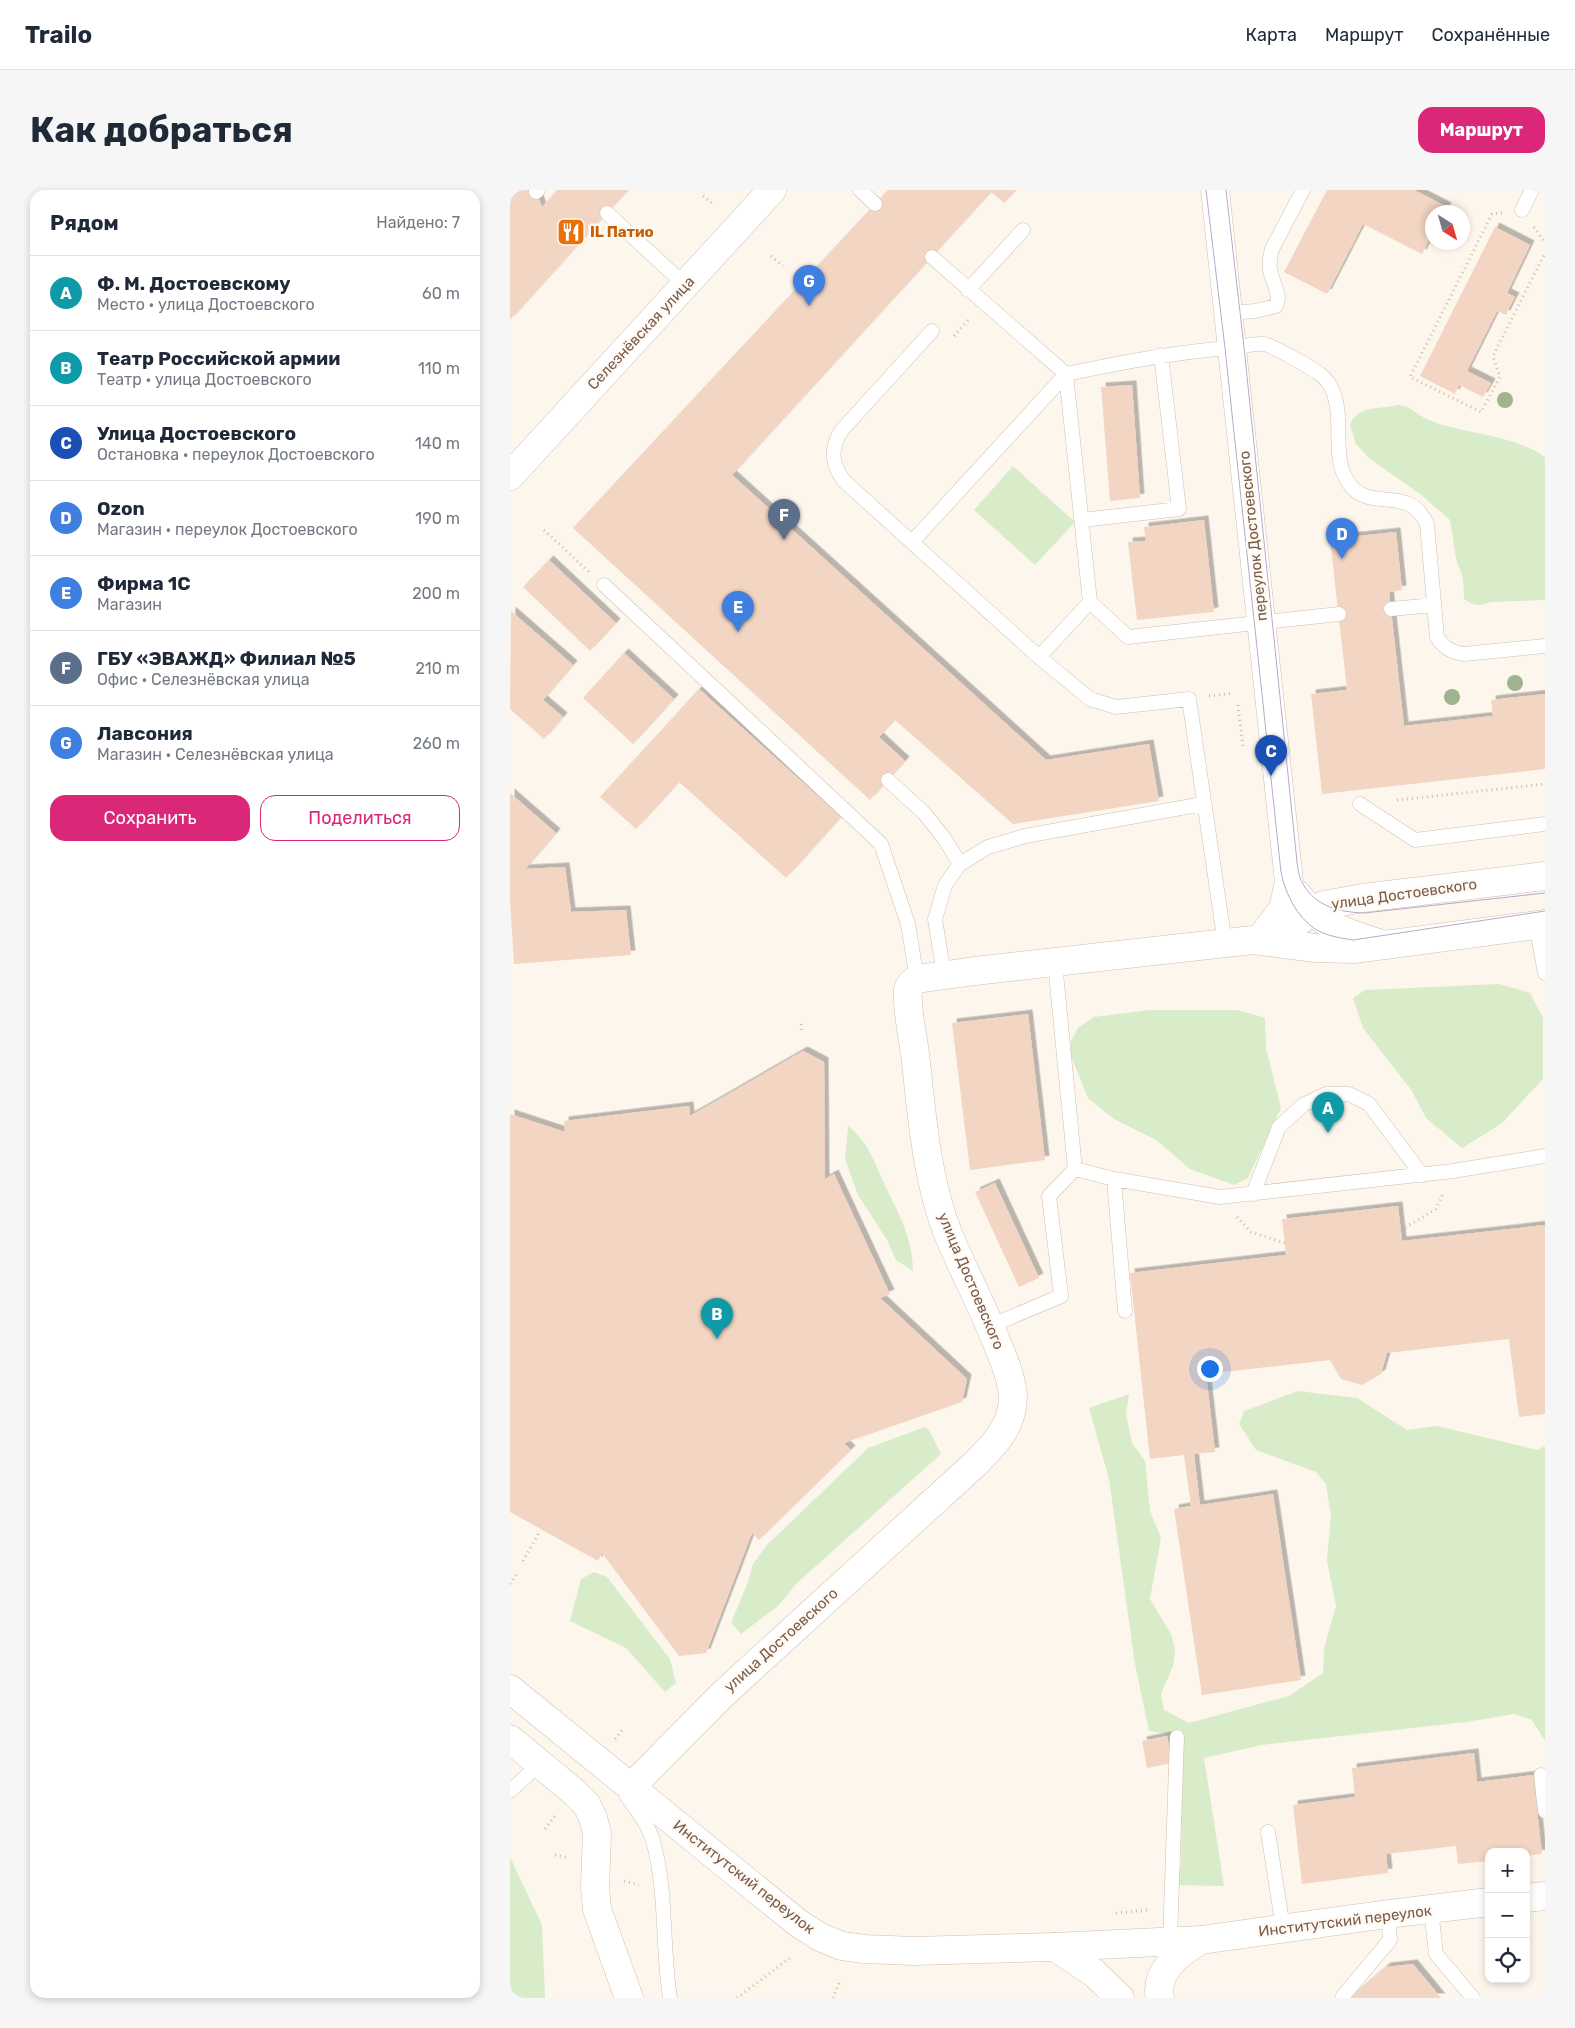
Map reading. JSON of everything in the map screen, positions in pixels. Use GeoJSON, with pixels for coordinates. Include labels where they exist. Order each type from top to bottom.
{"type":"FeatureCollection","features":[{"type":"Feature","properties":{"kind":"street","name":"Селезнёвская улица"},"geometry":{"type":"LineString","coordinates":[[510,476],[772,190]]}},
{"type":"Feature","properties":{"kind":"street","name":"переулок Достоевского"},"geometry":{"type":"LineString","coordinates":[[1215,190],[1289,882],[1283,909],[1266,931],[1269,941]]}},
{"type":"Feature","properties":{"kind":"street","name":"улица Достоевского"},"geometry":{"type":"LineString","coordinates":[[1269,941],[1311,911],[1324,905],[1363,898],[1545,876]]}},
{"type":"Feature","properties":{"kind":"street"},"geometry":{"type":"LineString","coordinates":[[1289,882],[1311,911],[1344,932],[1385,945]]}},
{"type":"Feature","properties":{"kind":"street"},"geometry":{"type":"LineString","coordinates":[[912,987],[944,975],[1253,940],[1315,948],[1354,950],[1541,924]]}},
{"type":"Feature","properties":{"kind":"street","name":"улица Достоевского"},"geometry":{"type":"LineString","coordinates":[[631,1787],[723,1694],[975,1464],[1000,1437],[1008,1425],[1013,1396],[1005,1362],[949,1235],[936,1194],[926,1145],[912,987]]}},
{"type":"Feature","properties":{"kind":"street","name":"Институтский переулок"},"geometry":{"type":"LineString","coordinates":[[510,1689],[798,1923],[827,1940],[842,1946],[914,1951],[1201,1940],[1485,1902]]}},
{"type":"Feature","properties":{"kind":"street"},"geometry":{"type":"LineString","coordinates":[[510,1739],[587,1805],[593,1818],[597,1833],[595,1887],[598,1910],[629,1998]]}},
{"type":"Feature","properties":{"kind":"street"},"geometry":{"type":"LineString","coordinates":[[1530,1898],[1545,1896]]}},
{"type":"Feature","properties":{"kind":"street","name":"Институтский переулок"},"geometry":{"type":"LineString","coordinates":[[1160,1998],[1158,1990],[1160,1980],[1169,1967],[1184,1950],[1201,1940]]}},
{"type":"Feature","properties":{"kind":"street"},"geometry":{"type":"LineString","coordinates":[[1055,1947],[1094,1973],[1120,1998]]}},
{"type":"Feature","properties":{"kind":"lane"},"geometry":{"type":"LineString","coordinates":[[860,190],[875,204]]}},
{"type":"Feature","properties":{"kind":"lane"},"geometry":{"type":"LineString","coordinates":[[1228,313],[1271,308],[1278,302],[1269,260],[1272,249],[1303,190]]}},
{"type":"Feature","properties":{"kind":"lane"},"geometry":{"type":"LineString","coordinates":[[1522,210],[1532,190]]}},
{"type":"Feature","properties":{"kind":"lane"},"geometry":{"type":"LineString","coordinates":[[607,213],[685,285]]}},
{"type":"Feature","properties":{"kind":"lane"},"geometry":{"type":"LineString","coordinates":[[968,290],[1023,230]]}},
{"type":"Feature","properties":{"kind":"lane"},"geometry":{"type":"LineString","coordinates":[[932,256],[968,290],[1066,374],[1090,602],[1128,637],[1338,614]]}},
{"type":"Feature","properties":{"kind":"lane"},"geometry":{"type":"LineString","coordinates":[[932,331],[842,430],[832,450],[837,472],[844,481],[1039,658],[1090,699],[1102,704],[1130,706],[1189,699],[1225,944]]}},
{"type":"Feature","properties":{"kind":"lane"},"geometry":{"type":"LineString","coordinates":[[912,542],[1066,374],[1161,355],[1264,344],[1311,368],[1329,384],[1335,395],[1341,461],[1343,473],[1349,484],[1369,498],[1406,502],[1422,514],[1427,524],[1437,637],[1443,646],[1453,652],[1464,654],[1545,646]]}},
{"type":"Feature","properties":{"kind":"lane"},"geometry":{"type":"LineString","coordinates":[[1082,520],[1179,509],[1161,355]]}},
{"type":"Feature","properties":{"kind":"lane"},"geometry":{"type":"LineString","coordinates":[[604,585],[881,844],[908,924],[912,987]]}},
{"type":"Feature","properties":{"kind":"lane"},"geometry":{"type":"LineString","coordinates":[[1039,658],[1090,602]]}},
{"type":"Feature","properties":{"kind":"lane"},"geometry":{"type":"LineString","coordinates":[[1391,609],[1434,605]]}},
{"type":"Feature","properties":{"kind":"lane"},"geometry":{"type":"LineString","coordinates":[[888,780],[924,812],[944,838],[960,864]]}},
{"type":"Feature","properties":{"kind":"lane"},"geometry":{"type":"LineString","coordinates":[[944,975],[935,919],[945,885],[960,864],[988,847],[1025,836],[1203,804]]}},
{"type":"Feature","properties":{"kind":"lane"},"geometry":{"type":"LineString","coordinates":[[1360,804],[1415,840],[1545,824]]}},
{"type":"Feature","properties":{"kind":"lane"},"geometry":{"type":"LineString","coordinates":[[1541,924],[1545,973]]}},
{"type":"Feature","properties":{"kind":"lane"},"geometry":{"type":"LineString","coordinates":[[1055,963],[1076,1169]]}},
{"type":"Feature","properties":{"kind":"lane"},"geometry":{"type":"LineString","coordinates":[[1253,1194],[1279,1126],[1303,1105],[1326,1094],[1349,1094],[1370,1104],[1422,1175]]}},
{"type":"Feature","properties":{"kind":"lane"},"geometry":{"type":"LineString","coordinates":[[1076,1169],[1114,1179],[1220,1198],[1454,1171],[1545,1156]]}},
{"type":"Feature","properties":{"kind":"lane"},"geometry":{"type":"LineString","coordinates":[[990,1326],[1061,1296],[1049,1196],[1076,1169]]}},
{"type":"Feature","properties":{"kind":"lane"},"geometry":{"type":"LineString","coordinates":[[1114,1179],[1125,1312]]}},
{"type":"Feature","properties":{"kind":"lane"},"geometry":{"type":"LineString","coordinates":[[1170,1941],[1177,1737]]}},
{"type":"Feature","properties":{"kind":"lane"},"geometry":{"type":"LineString","coordinates":[[598,1760],[625,1792],[640,1815],[652,1840],[660,1886],[665,1968],[670,1998]]}},
{"type":"Feature","properties":{"kind":"lane"},"geometry":{"type":"LineString","coordinates":[[510,1791],[541,1764]]}},
{"type":"Feature","properties":{"kind":"lane"},"geometry":{"type":"LineString","coordinates":[[1542,1775],[1545,1811]]}},
{"type":"Feature","properties":{"kind":"lane"},"geometry":{"type":"LineString","coordinates":[[1268,1832],[1283,1928]]}},
{"type":"Feature","properties":{"kind":"lane"},"geometry":{"type":"LineString","coordinates":[[1431,1909],[1436,1954],[1473,1998]]}},
{"type":"Feature","properties":{"kind":"lane"},"geometry":{"type":"LineString","coordinates":[[1343,1996],[1390,1940],[1388,1914]]}},
{"type":"Feature","properties":{"kind":"path"},"geometry":{"type":"LineString","coordinates":[[703,196],[712,204]]}},
{"type":"Feature","properties":{"kind":"path"},"geometry":{"type":"LineString","coordinates":[[1522,210],[1492,214],[1410,377],[1481,412],[1500,377],[1493,356],[1545,253]]}},
{"type":"Feature","properties":{"kind":"path"},"geometry":{"type":"LineString","coordinates":[[771,256],[783,266]]}},
{"type":"Feature","properties":{"kind":"path"},"geometry":{"type":"LineString","coordinates":[[952,337],[983,303]]}},
{"type":"Feature","properties":{"kind":"path"},"geometry":{"type":"LineString","coordinates":[[544,530],[604,585]]}},
{"type":"Feature","properties":{"kind":"path"},"geometry":{"type":"LineString","coordinates":[[1360,804],[1545,784]]}},
{"type":"Feature","properties":{"kind":"path"},"geometry":{"type":"LineString","coordinates":[[802,1024],[802,1032]]}},
{"type":"Feature","properties":{"kind":"path"},"geometry":{"type":"LineString","coordinates":[[1401,1230],[1436,1209],[1454,1171]]}},
{"type":"Feature","properties":{"kind":"path"},"geometry":{"type":"LineString","coordinates":[[1220,1198],[1251,1232],[1285,1243]]}},
{"type":"Feature","properties":{"kind":"path"},"geometry":{"type":"LineString","coordinates":[[523,1561],[540,1531]]}},
{"type":"Feature","properties":{"kind":"path"},"geometry":{"type":"LineString","coordinates":[[510,1584],[517,1573]]}},
{"type":"Feature","properties":{"kind":"path"},"geometry":{"type":"LineString","coordinates":[[545,1828],[557,1813]]}},
{"type":"Feature","properties":{"kind":"path"},"geometry":{"type":"LineString","coordinates":[[555,1855],[570,1858]]}},
{"type":"Feature","properties":{"kind":"path"},"geometry":{"type":"LineString","coordinates":[[616,1879],[641,1885]]}},
{"type":"Feature","properties":{"kind":"path"},"geometry":{"type":"LineString","coordinates":[[1115,1913],[1171,1908]]}},
{"type":"Feature","properties":{"kind":"path"},"geometry":{"type":"LineString","coordinates":[[737,1998],[790,1958]]}},
{"type":"Feature","properties":{"kind":"path"},"geometry":{"type":"LineString","coordinates":[[833,1998],[839,1983]]}},
{"type":"Feature","properties":{"kind":"green space"},"geometry":{"type":"Polygon","coordinates":[[[1398,405],[1407,407],[1429,420],[1443,425],[1504,439],[1532,449],[1545,457],[1545,600],[1492,602],[1479,605],[1472,604],[1464,599],[1463,578],[1456,559],[1450,520],[1420,494],[1370,459],[1356,444],[1350,425],[1354,418],[1364,411],[1398,405]]]}},
{"type":"Feature","properties":{"kind":"green space"},"geometry":{"type":"Polygon","coordinates":[[[1013,466],[1075,522],[1035,565],[974,510],[1013,466]]]}},
{"type":"Feature","properties":{"kind":"green space"},"geometry":{"type":"Polygon","coordinates":[[[1499,984],[1530,993],[1543,1018],[1543,1079],[1501,1124],[1462,1148],[1426,1118],[1412,1091],[1363,1028],[1353,998],[1365,990],[1499,984]]]}},
{"type":"Feature","properties":{"kind":"green space"},"geometry":{"type":"Polygon","coordinates":[[[1150,1010],[1238,1010],[1265,1018],[1266,1048],[1281,1108],[1248,1178],[1234,1185],[1190,1169],[1156,1140],[1114,1119],[1088,1098],[1071,1056],[1071,1041],[1078,1028],[1094,1017],[1150,1010]]]}},
{"type":"Feature","properties":{"kind":"green space"},"geometry":{"type":"Polygon","coordinates":[[[848,1126],[855,1132],[869,1151],[899,1214],[910,1247],[913,1271],[896,1260],[887,1240],[858,1195],[845,1159],[848,1126]]]}},
{"type":"Feature","properties":{"kind":"green space"},"geometry":{"type":"Polygon","coordinates":[[[1298,1391],[1357,1398],[1407,1430],[1437,1426],[1537,1450],[1545,1446],[1545,1741],[1532,1720],[1514,1714],[1466,1722],[1262,1745],[1204,1758],[1224,1886],[1171,1885],[1181,1865],[1182,1790],[1173,1735],[1149,1731],[1135,1664],[1109,1479],[1089,1408],[1129,1394],[1126,1414],[1132,1443],[1145,1461],[1150,1511],[1161,1538],[1150,1599],[1172,1636],[1175,1651],[1173,1666],[1161,1694],[1164,1710],[1189,1723],[1289,1696],[1323,1673],[1324,1648],[1336,1606],[1327,1561],[1331,1516],[1326,1484],[1316,1472],[1256,1450],[1239,1424],[1244,1411],[1298,1391]]]}},
{"type":"Feature","properties":{"kind":"green space"},"geometry":{"type":"Polygon","coordinates":[[[925,1427],[930,1432],[941,1454],[797,1583],[778,1606],[741,1634],[731,1623],[748,1582],[753,1564],[767,1545],[868,1448],[925,1427]]]}},
{"type":"Feature","properties":{"kind":"green space"},"geometry":{"type":"Polygon","coordinates":[[[594,1572],[607,1577],[670,1659],[676,1683],[665,1692],[626,1648],[570,1621],[581,1579],[594,1572]]]}},
{"type":"Feature","properties":{"kind":"green space"},"geometry":{"type":"Polygon","coordinates":[[[510,1857],[542,1925],[545,1998],[510,1998],[510,1857]]]}},
{"type":"Feature","properties":{"kind":"building"},"geometry":{"type":"Polygon","coordinates":[[[510,190],[535,190],[542,207],[557,190],[628,190],[510,320],[510,190]]]}},
{"type":"Feature","properties":{"kind":"building"},"geometry":{"type":"Polygon","coordinates":[[[888,190],[1016,190],[1004,203],[991,192],[732,475],[1046,760],[1149,744],[1159,801],[1013,824],[895,720],[879,737],[905,761],[870,800],[573,528],[888,190]]]}},
{"type":"Feature","properties":{"kind":"building"},"geometry":{"type":"Polygon","coordinates":[[[1327,190],[1414,190],[1443,205],[1425,205],[1425,248],[1422,254],[1363,224],[1327,294],[1284,272],[1327,190]]]}},
{"type":"Feature","properties":{"kind":"building"},"geometry":{"type":"Polygon","coordinates":[[[1495,227],[1530,245],[1507,293],[1515,297],[1506,315],[1497,311],[1467,371],[1491,383],[1483,397],[1459,385],[1455,394],[1420,376],[1495,227]]]}},
{"type":"Feature","properties":{"kind":"building"},"geometry":{"type":"Polygon","coordinates":[[[1132,385],[1140,498],[1110,501],[1101,387],[1132,385]]]}},
{"type":"Feature","properties":{"kind":"building"},"geometry":{"type":"Polygon","coordinates":[[[1204,520],[1214,612],[1137,620],[1128,542],[1146,541],[1144,527],[1204,520]]]}},
{"type":"Feature","properties":{"kind":"building"},"geometry":{"type":"Polygon","coordinates":[[[1396,532],[1402,590],[1389,592],[1404,726],[1493,716],[1491,700],[1545,694],[1545,769],[1322,794],[1311,694],[1347,690],[1330,539],[1396,532]]]}},
{"type":"Feature","properties":{"kind":"building"},"geometry":{"type":"Polygon","coordinates":[[[549,560],[616,623],[590,651],[523,587],[549,560]]]}},
{"type":"Feature","properties":{"kind":"building"},"geometry":{"type":"Polygon","coordinates":[[[511,611],[573,665],[543,700],[563,717],[544,739],[510,709],[511,611]]]}},
{"type":"Feature","properties":{"kind":"building"},"geometry":{"type":"Polygon","coordinates":[[[624,653],[674,699],[633,744],[583,698],[624,653]]]}},
{"type":"Feature","properties":{"kind":"building"},"geometry":{"type":"Polygon","coordinates":[[[699,689],[841,817],[786,878],[679,782],[636,829],[600,797],[699,689]]]}},
{"type":"Feature","properties":{"kind":"building"},"geometry":{"type":"Polygon","coordinates":[[[510,793],[556,833],[525,869],[565,867],[571,912],[626,910],[631,955],[514,964],[510,900],[510,793]]]}},
{"type":"Feature","properties":{"kind":"building"},"geometry":{"type":"Polygon","coordinates":[[[1028,1014],[1045,1160],[970,1170],[952,1023],[1028,1014]]]}},
{"type":"Feature","properties":{"kind":"building"},"geometry":{"type":"Polygon","coordinates":[[[803,1051],[824,1062],[825,1179],[834,1174],[890,1294],[880,1298],[967,1379],[962,1402],[844,1443],[851,1450],[759,1540],[752,1533],[706,1653],[679,1656],[602,1553],[598,1561],[510,1512],[510,1114],[565,1132],[564,1121],[689,1106],[690,1116],[803,1051]]]}},
{"type":"Feature","properties":{"kind":"building"},"geometry":{"type":"Polygon","coordinates":[[[995,1183],[1039,1278],[1019,1287],[975,1192],[995,1183]]]}},
{"type":"Feature","properties":{"kind":"building"},"geometry":{"type":"Polygon","coordinates":[[[1398,1206],[1402,1241],[1545,1225],[1545,1414],[1519,1417],[1509,1339],[1387,1353],[1381,1374],[1362,1385],[1341,1379],[1330,1360],[1206,1374],[1215,1452],[1194,1454],[1200,1505],[1273,1494],[1301,1680],[1202,1695],[1174,1509],[1191,1506],[1184,1455],[1150,1459],[1130,1273],[1286,1255],[1282,1219],[1398,1206]]]}},
{"type":"Feature","properties":{"kind":"building"},"geometry":{"type":"Polygon","coordinates":[[[1167,1736],[1172,1763],[1147,1768],[1142,1741],[1167,1736]]]}},
{"type":"Feature","properties":{"kind":"building"},"geometry":{"type":"Polygon","coordinates":[[[1474,1753],[1477,1782],[1533,1775],[1542,1854],[1530,1856],[1530,1848],[1485,1848],[1485,1861],[1458,1864],[1456,1846],[1386,1854],[1388,1873],[1302,1884],[1293,1805],[1355,1797],[1352,1768],[1474,1753]]]}},
{"type":"Feature","properties":{"kind":"building"},"geometry":{"type":"Polygon","coordinates":[[[1413,1964],[1441,1998],[1350,1998],[1386,1967],[1413,1964]]]}},
{"type":"Feature","properties":{"kind":"tram line"},"geometry":{"type":"LineString","coordinates":[[1206,190],[1225,348],[1281,872],[1285,888],[1297,911],[1315,929],[1329,935],[1353,940],[1545,911]]}},
{"type":"Feature","properties":{"kind":"tram line"},"geometry":{"type":"LineString","coordinates":[[1226,190],[1297,862],[1302,882],[1308,892],[1329,907],[1364,913],[1545,893]]}},
{"type":"Feature","properties":{"kind":"place","name":"IL Патио"},"geometry":{"type":"Point","coordinates":[571,232]}},
{"type":"Feature","properties":{"kind":"place","name":"Лавсония"},"geometry":{"type":"Point","coordinates":[809,306]}},
{"type":"Feature","properties":{"kind":"place","name":"ГБУ «ЭВАЖД» Филиал №5"},"geometry":{"type":"Point","coordinates":[784,540]}},
{"type":"Feature","properties":{"kind":"place","name":"Ozon"},"geometry":{"type":"Point","coordinates":[1342,559]}},
{"type":"Feature","properties":{"kind":"place","name":"Фирма 1С"},"geometry":{"type":"Point","coordinates":[738,632]}},
{"type":"Feature","properties":{"kind":"place","name":"Улица Достоевского"},"geometry":{"type":"Point","coordinates":[1271,776]}},
{"type":"Feature","properties":{"kind":"place","name":"Ф. М. Достоевскому"},"geometry":{"type":"Point","coordinates":[1328,1133]}},
{"type":"Feature","properties":{"kind":"place","name":"Театр Российской армии"},"geometry":{"type":"Point","coordinates":[717,1339]}}]}
